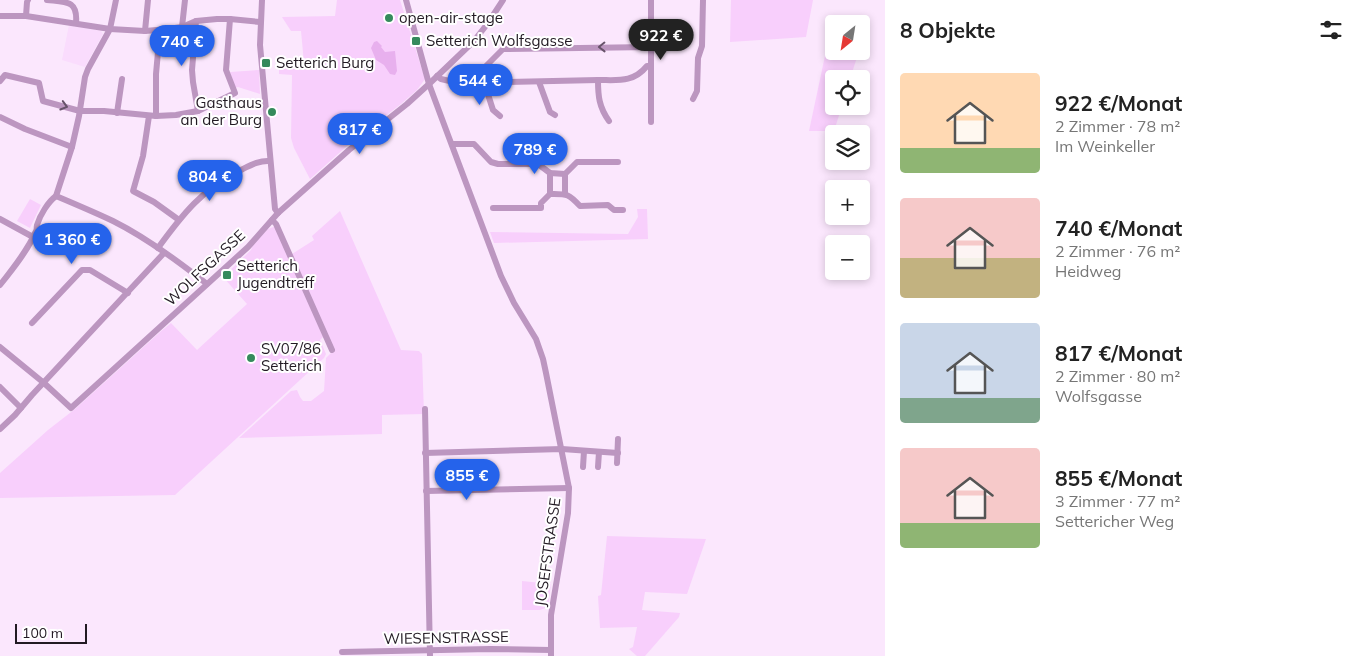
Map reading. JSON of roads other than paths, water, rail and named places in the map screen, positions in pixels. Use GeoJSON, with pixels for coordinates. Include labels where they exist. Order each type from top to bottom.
{"type":"FeatureCollection","features":[{"type":"Feature","properties":{"kind":"street"},"geometry":{"type":"LineString","coordinates":[[26,16],[26,2],[28,0]]}},
{"type":"Feature","properties":{"kind":"street"},"geometry":{"type":"LineString","coordinates":[[47,0],[69,2],[74,6],[77,13],[76,23]]}},
{"type":"Feature","properties":{"kind":"street"},"geometry":{"type":"LineString","coordinates":[[0,285],[13,269],[36,232],[37,224],[50,201],[56,196],[72,147],[85,77],[110,29],[116,0]]}},
{"type":"Feature","properties":{"kind":"street"},"geometry":{"type":"LineString","coordinates":[[145,30],[148,0]]}},
{"type":"Feature","properties":{"kind":"street"},"geometry":{"type":"LineString","coordinates":[[182,27],[185,0]]}},
{"type":"Feature","properties":{"kind":"street"},"geometry":{"type":"LineString","coordinates":[[262,0],[260,45],[275,209],[278,213]]}},
{"type":"Feature","properties":{"kind":"street","name":"JOSEFSTRASSE"},"geometry":{"type":"LineString","coordinates":[[406,0],[429,84],[477,211],[507,289],[539,346],[557,422],[569,488],[568,513],[551,615],[551,653]]}},
{"type":"Feature","properties":{"kind":"street","name":"WOLFSGASSE"},"geometry":{"type":"LineString","coordinates":[[44,383],[71,408],[248,247],[278,213],[349,150],[408,104],[474,41],[503,0]]}},
{"type":"Feature","properties":{"kind":"street"},"geometry":{"type":"LineString","coordinates":[[651,0],[651,122]]}},
{"type":"Feature","properties":{"kind":"street"},"geometry":{"type":"LineString","coordinates":[[693,100],[697,91],[698,58],[702,44],[703,0]]}},
{"type":"Feature","properties":{"kind":"street"},"geometry":{"type":"LineString","coordinates":[[0,16],[26,16],[110,29],[145,30],[182,27],[196,21],[230,19],[260,22]]}},
{"type":"Feature","properties":{"kind":"street"},"geometry":{"type":"LineString","coordinates":[[0,81],[5,75],[39,83],[43,100],[80,111],[104,111],[153,116],[176,115],[198,111],[235,93],[226,70],[230,19]]}},
{"type":"Feature","properties":{"kind":"street"},"geometry":{"type":"LineString","coordinates":[[196,21],[192,70],[198,111]]}},
{"type":"Feature","properties":{"kind":"street"},"geometry":{"type":"LineString","coordinates":[[160,30],[153,116],[133,191],[154,202],[179,220]]}},
{"type":"Feature","properties":{"kind":"street"},"geometry":{"type":"LineString","coordinates":[[474,82],[474,78],[502,49],[651,47]]}},
{"type":"Feature","properties":{"kind":"street"},"geometry":{"type":"LineString","coordinates":[[437,76],[441,80],[458,83],[620,80],[640,74],[647,66],[651,66]]}},
{"type":"Feature","properties":{"kind":"street"},"geometry":{"type":"LineString","coordinates":[[117,113],[122,79]]}},
{"type":"Feature","properties":{"kind":"street"},"geometry":{"type":"LineString","coordinates":[[598,80],[598,98],[609,121]]}},
{"type":"Feature","properties":{"kind":"street"},"geometry":{"type":"LineString","coordinates":[[484,82],[493,110],[500,116]]}},
{"type":"Feature","properties":{"kind":"street"},"geometry":{"type":"LineString","coordinates":[[539,82],[550,112],[555,115]]}},
{"type":"Feature","properties":{"kind":"street"},"geometry":{"type":"LineString","coordinates":[[0,117],[72,147]]}},
{"type":"Feature","properties":{"kind":"street"},"geometry":{"type":"LineString","coordinates":[[452,144],[474,144],[491,162],[498,164],[538,164],[550,173],[565,174]]}},
{"type":"Feature","properties":{"kind":"street"},"geometry":{"type":"LineString","coordinates":[[0,429],[128,293],[161,251],[179,220],[200,197],[224,179],[252,164],[264,160],[270,161]]}},
{"type":"Feature","properties":{"kind":"street"},"geometry":{"type":"LineString","coordinates":[[565,194],[565,174],[577,162],[618,162]]}},
{"type":"Feature","properties":{"kind":"street"},"geometry":{"type":"LineString","coordinates":[[550,173],[550,194]]}},
{"type":"Feature","properties":{"kind":"street"},"geometry":{"type":"LineString","coordinates":[[493,208],[541,208],[541,203],[550,194],[565,194],[570,195],[580,206],[608,205],[614,210],[623,210]]}},
{"type":"Feature","properties":{"kind":"street"},"geometry":{"type":"LineString","coordinates":[[56,196],[113,221],[161,251],[207,284]]}},
{"type":"Feature","properties":{"kind":"street"},"geometry":{"type":"LineString","coordinates":[[0,219],[33,237]]}},
{"type":"Feature","properties":{"kind":"street"},"geometry":{"type":"LineString","coordinates":[[272,220],[276,224],[332,350]]}},
{"type":"Feature","properties":{"kind":"street"},"geometry":{"type":"LineString","coordinates":[[32,323],[82,270],[90,270],[128,293]]}},
{"type":"Feature","properties":{"kind":"street"},"geometry":{"type":"LineString","coordinates":[[0,347],[44,383]]}},
{"type":"Feature","properties":{"kind":"street"},"geometry":{"type":"LineString","coordinates":[[0,387],[21,408]]}},
{"type":"Feature","properties":{"kind":"street"},"geometry":{"type":"LineString","coordinates":[[425,409],[430,654]]}},
{"type":"Feature","properties":{"kind":"street"},"geometry":{"type":"LineString","coordinates":[[617,463],[618,439]]}},
{"type":"Feature","properties":{"kind":"street"},"geometry":{"type":"LineString","coordinates":[[425,453],[562,449],[618,453]]}},
{"type":"Feature","properties":{"kind":"street"},"geometry":{"type":"LineString","coordinates":[[583,467],[584,451]]}},
{"type":"Feature","properties":{"kind":"street"},"geometry":{"type":"LineString","coordinates":[[598,467],[599,452]]}},
{"type":"Feature","properties":{"kind":"street"},"geometry":{"type":"LineString","coordinates":[[426,491],[569,488]]}},
{"type":"Feature","properties":{"kind":"street","name":"WIESENSTRASSE"},"geometry":{"type":"LineString","coordinates":[[342,652],[361,654],[430,654],[490,649],[551,653]]}},
{"type":"Feature","properties":{"kind":"place","name":"open-air-stage"},"geometry":{"type":"Point","coordinates":[389,18]}},
{"type":"Feature","properties":{"kind":"place","name":"Setterich Wolfsgasse"},"geometry":{"type":"Point","coordinates":[416,41]}},
{"type":"Feature","properties":{"kind":"place","name":"Setterich Burg"},"geometry":{"type":"Point","coordinates":[266,63]}},
{"type":"Feature","properties":{"kind":"place","name":"Gasthaus an der Burg"},"geometry":{"type":"Point","coordinates":[272,112]}},
{"type":"Feature","properties":{"kind":"place","name":"Setterich Jugendtreff"},"geometry":{"type":"Point","coordinates":[227,275]}},
{"type":"Feature","properties":{"kind":"place","name":"SV07/86 Setterich"},"geometry":{"type":"Point","coordinates":[251,358]}}]}
